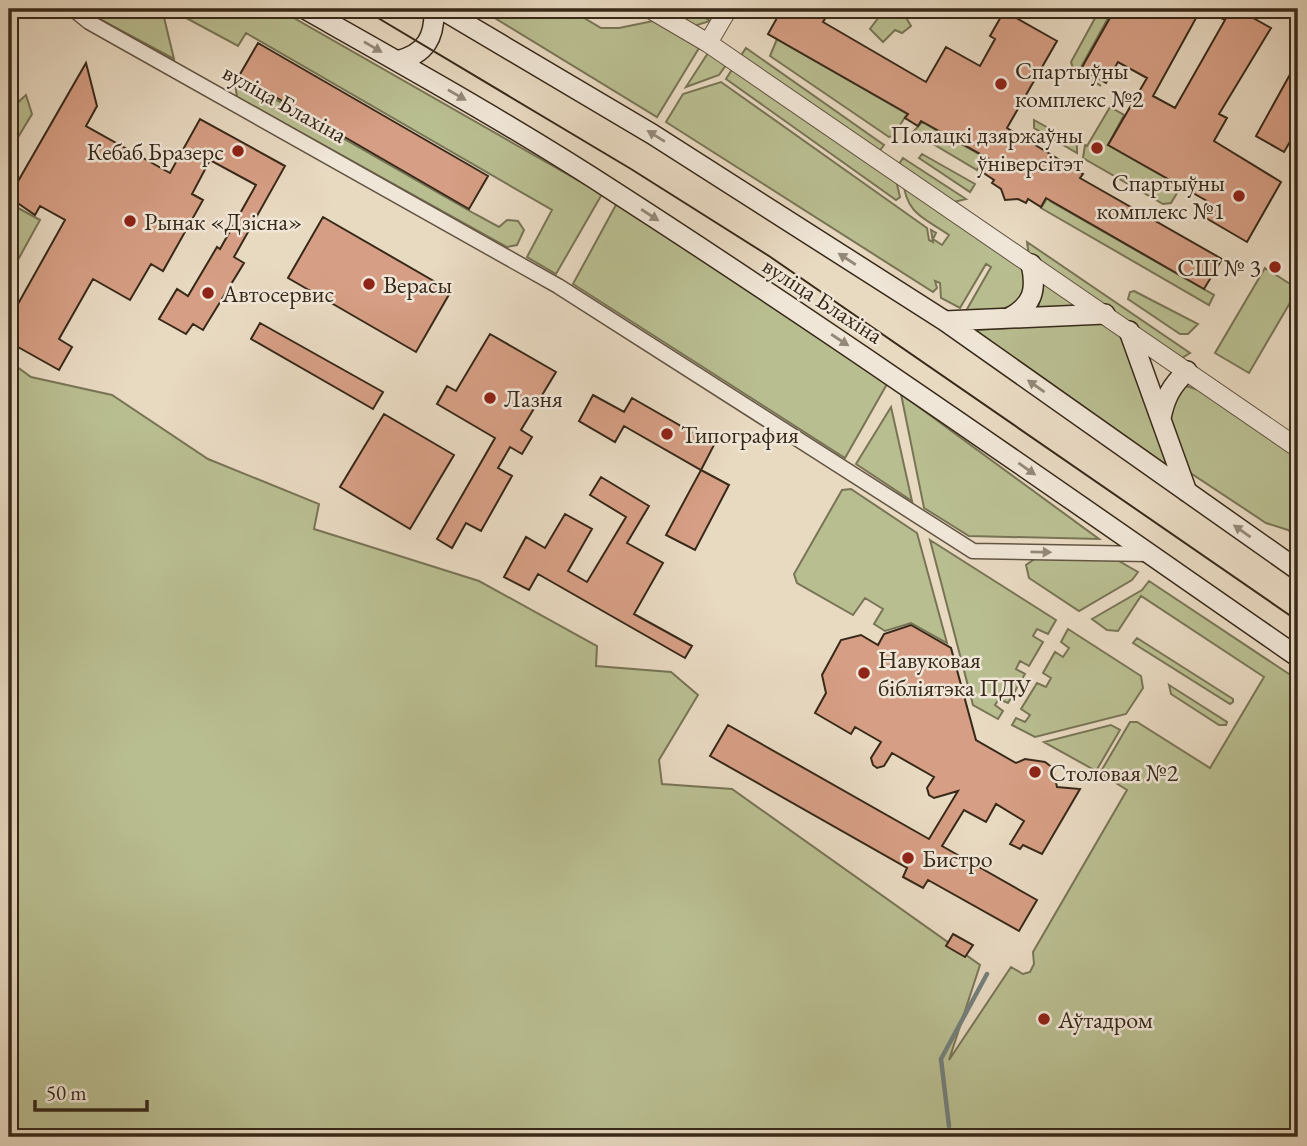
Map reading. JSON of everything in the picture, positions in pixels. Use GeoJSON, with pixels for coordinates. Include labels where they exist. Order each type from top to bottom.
{"type":"FeatureCollection","features":[{"type":"Feature","properties":{"kind":"main road","name":"вуліца Блахіна"},"geometry":{"type":"LineString","coordinates":[[305,9],[628,200],[902,382],[1298,657]]}},
{"type":"Feature","properties":{"kind":"main road"},"geometry":{"type":"LineString","coordinates":[[397,61],[413,57],[427,46],[434,26],[433,9]]}},
{"type":"Feature","properties":{"kind":"main road","name":"вуліца Блахіна"},"geometry":{"type":"LineString","coordinates":[[440,9],[652,134],[945,321],[1298,570]]}},
{"type":"Feature","properties":{"kind":"main road"},"geometry":{"type":"LineString","coordinates":[[1009,318],[1024,310],[1031,300],[1035,290],[1031,264]]}},
{"type":"Feature","properties":{"kind":"main road"},"geometry":{"type":"LineString","coordinates":[[945,321],[1105,314]]}},
{"type":"Feature","properties":{"kind":"main road"},"geometry":{"type":"LineString","coordinates":[[1129,331],[1188,492]]}},
{"type":"Feature","properties":{"kind":"main road"},"geometry":{"type":"LineString","coordinates":[[1161,418],[1165,399],[1174,384],[1187,372]]}},
{"type":"Feature","properties":{"kind":"street","name":"вуліца Блахіна"},"geometry":{"type":"LineString","coordinates":[[73,9],[89,22],[558,286],[973,551],[1149,554]]}},
{"type":"Feature","properties":{"kind":"street"},"geometry":{"type":"LineString","coordinates":[[650,9],[708,43],[1298,448]]}},
{"type":"Feature","properties":{"kind":"street"},"geometry":{"type":"LineString","coordinates":[[708,43],[728,9]]}},
{"type":"Feature","properties":{"kind":"green space"},"geometry":{"type":"Polygon","coordinates":[[[86,9],[162,9],[174,59],[92,15],[86,9]]]}},
{"type":"Feature","properties":{"kind":"green space"},"geometry":{"type":"Polygon","coordinates":[[[174,9],[278,9],[602,194],[556,274],[527,257],[552,210],[246,33],[238,46],[174,9]]]}},
{"type":"Feature","properties":{"kind":"green space"},"geometry":{"type":"Polygon","coordinates":[[[480,9],[569,9],[601,28],[619,28],[653,21],[699,48],[657,117],[480,9]]]}},
{"type":"Feature","properties":{"kind":"green space"},"geometry":{"type":"Polygon","coordinates":[[[664,9],[692,9],[710,21],[694,26],[664,9]]]}},
{"type":"Feature","properties":{"kind":"green space"},"geometry":{"type":"Polygon","coordinates":[[[885,9],[901,9],[911,26],[902,33],[895,30],[883,42],[870,29],[885,9]]]}},
{"type":"Feature","properties":{"kind":"green space"},"geometry":{"type":"Polygon","coordinates":[[[1100,9],[1113,9],[1080,69],[1101,86],[1074,71],[1071,62],[1100,9]]]}},
{"type":"Feature","properties":{"kind":"green space"},"geometry":{"type":"Polygon","coordinates":[[[777,39],[907,114],[893,136],[889,137],[770,56],[777,39]]]}},
{"type":"Feature","properties":{"kind":"green space"},"geometry":{"type":"Polygon","coordinates":[[[746,48],[884,145],[878,153],[740,57],[746,48]]]}},
{"type":"Feature","properties":{"kind":"green space"},"geometry":{"type":"Polygon","coordinates":[[[708,53],[726,65],[719,75],[686,87],[708,53]]]}},
{"type":"Feature","properties":{"kind":"green space"},"geometry":{"type":"Polygon","coordinates":[[[733,68],[896,180],[900,197],[896,200],[726,79],[733,68]]]}},
{"type":"Feature","properties":{"kind":"green space"},"geometry":{"type":"Polygon","coordinates":[[[238,78],[499,227],[507,220],[518,221],[524,230],[517,245],[507,247],[237,97],[235,84],[238,78]]]}},
{"type":"Feature","properties":{"kind":"green space"},"geometry":{"type":"Polygon","coordinates":[[[721,82],[927,228],[929,240],[933,242],[931,230],[936,233],[933,239],[942,245],[949,235],[918,214],[908,201],[903,180],[1027,272],[1025,297],[1004,308],[966,311],[991,267],[986,264],[960,308],[941,298],[940,283],[935,281],[937,288],[933,292],[666,122],[683,94],[721,82]]]}},
{"type":"Feature","properties":{"kind":"green space"},"geometry":{"type":"Polygon","coordinates":[[[26,95],[32,114],[17,139],[10,138],[11,114],[26,95]]]}},
{"type":"Feature","properties":{"kind":"green space"},"geometry":{"type":"Polygon","coordinates":[[[1110,107],[1124,115],[1108,145],[1178,185],[1180,188],[1171,203],[1163,204],[1083,158],[1085,145],[1087,146],[1110,107]]]}},
{"type":"Feature","properties":{"kind":"green space"},"geometry":{"type":"Polygon","coordinates":[[[1034,120],[1077,144],[1077,153],[1034,128],[1034,120]]]}},
{"type":"Feature","properties":{"kind":"green space"},"geometry":{"type":"Polygon","coordinates":[[[922,122],[984,157],[977,170],[913,132],[922,122]]]}},
{"type":"Feature","properties":{"kind":"green space"},"geometry":{"type":"Polygon","coordinates":[[[922,154],[975,184],[970,192],[919,158],[922,154]]]}},
{"type":"Feature","properties":{"kind":"green space"},"geometry":{"type":"Polygon","coordinates":[[[903,158],[966,199],[950,203],[897,167],[903,158]]]}},
{"type":"Feature","properties":{"kind":"green space"},"geometry":{"type":"Polygon","coordinates":[[[1048,197],[1050,201],[1214,295],[1209,305],[1041,208],[1048,197]]]}},
{"type":"Feature","properties":{"kind":"green space"},"geometry":{"type":"Polygon","coordinates":[[[9,203],[40,220],[9,276],[9,203]]]}},
{"type":"Feature","properties":{"kind":"green space"},"geometry":{"type":"Polygon","coordinates":[[[617,203],[887,384],[845,458],[573,284],[617,203]]]}},
{"type":"Feature","properties":{"kind":"green space"},"geometry":{"type":"Polygon","coordinates":[[[1027,242],[1190,353],[1182,358],[1029,256],[1027,242]]]}},
{"type":"Feature","properties":{"kind":"green space"},"geometry":{"type":"Polygon","coordinates":[[[1265,268],[1298,289],[1249,373],[1215,353],[1265,268]]]}},
{"type":"Feature","properties":{"kind":"green space"},"geometry":{"type":"Polygon","coordinates":[[[1040,274],[1091,310],[1037,311],[1043,288],[1040,274]]]}},
{"type":"Feature","properties":{"kind":"green space"},"geometry":{"type":"Polygon","coordinates":[[[1134,291],[1198,324],[1188,334],[1180,334],[1128,299],[1130,292],[1134,291]]]}},
{"type":"Feature","properties":{"kind":"green space"},"geometry":{"type":"Polygon","coordinates":[[[1106,322],[1123,334],[1168,462],[1166,465],[975,330],[1106,322]]]}},
{"type":"Feature","properties":{"kind":"green space"},"geometry":{"type":"Polygon","coordinates":[[[9,361],[31,377],[112,395],[208,459],[319,504],[314,529],[479,581],[597,646],[596,666],[671,672],[698,695],[659,760],[662,784],[732,789],[980,965],[949,1060],[1011,967],[1023,974],[1030,972],[1034,964],[1033,952],[1127,790],[1100,773],[1130,722],[1137,722],[1210,768],[1264,677],[1141,596],[1118,631],[1107,630],[1092,619],[1142,590],[1149,581],[1298,680],[1298,1137],[9,1137],[9,361]]]}},
{"type":"Feature","properties":{"kind":"green space"},"geometry":{"type":"Polygon","coordinates":[[[1186,386],[1199,390],[1298,458],[1298,538],[1288,530],[1266,523],[1189,472],[1167,419],[1177,389],[1186,386]]]}},
{"type":"Feature","properties":{"kind":"green space"},"geometry":{"type":"Polygon","coordinates":[[[901,394],[1099,539],[969,536],[924,508],[901,394]]]}},
{"type":"Feature","properties":{"kind":"green space"},"geometry":{"type":"Polygon","coordinates":[[[891,407],[912,501],[856,464],[891,407]]]}},
{"type":"Feature","properties":{"kind":"green space"},"geometry":{"type":"Polygon","coordinates":[[[851,489],[917,533],[947,643],[911,623],[885,631],[874,624],[883,609],[865,598],[853,615],[797,583],[794,574],[842,490],[851,489]]]}},
{"type":"Feature","properties":{"kind":"green space"},"geometry":{"type":"Polygon","coordinates":[[[930,540],[1056,620],[1048,634],[1037,629],[1033,636],[1043,642],[1029,666],[1020,661],[1016,669],[1025,674],[1008,703],[999,699],[995,705],[1003,711],[998,719],[973,705],[930,540]]]}},
{"type":"Feature","properties":{"kind":"green space"},"geometry":{"type":"Polygon","coordinates":[[[1036,558],[1117,560],[1138,572],[1132,580],[1079,611],[1029,578],[1026,565],[1036,558]]]}},
{"type":"Feature","properties":{"kind":"green space"},"geometry":{"type":"Polygon","coordinates":[[[1068,629],[1141,676],[1143,688],[1126,714],[1035,737],[1012,725],[1016,718],[1025,722],[1030,715],[1021,709],[1037,683],[1046,687],[1051,678],[1043,673],[1055,652],[1063,657],[1069,648],[1061,642],[1068,629]]]}},
{"type":"Feature","properties":{"kind":"green space"},"geometry":{"type":"Polygon","coordinates":[[[1137,638],[1233,699],[1233,702],[1230,704],[1133,643],[1137,638]]]}},
{"type":"Feature","properties":{"kind":"green space"},"geometry":{"type":"Polygon","coordinates":[[[1169,685],[1227,722],[1226,725],[1219,725],[1171,694],[1169,685]]]}},
{"type":"Feature","properties":{"kind":"green space"},"geometry":{"type":"Polygon","coordinates":[[[1111,725],[1120,730],[1096,771],[1044,742],[1111,725]]]}},
{"type":"Feature","properties":{"kind":"building"},"geometry":{"type":"Polygon","coordinates":[[[782,9],[831,9],[823,22],[926,82],[946,47],[980,66],[995,39],[990,36],[1002,15],[1009,18],[1011,15],[1057,41],[1007,128],[1083,174],[1080,178],[1222,259],[1204,289],[1046,198],[1041,207],[1028,199],[1026,203],[1018,199],[1005,200],[1001,189],[992,183],[994,180],[982,172],[989,159],[921,121],[918,126],[905,118],[908,114],[768,34],[782,9]]]}},
{"type":"Feature","properties":{"kind":"building"},"geometry":{"type":"Polygon","coordinates":[[[1115,9],[1201,9],[1153,96],[1175,108],[1225,20],[1204,9],[1237,9],[1271,28],[1219,114],[1227,118],[1214,141],[1281,182],[1247,242],[1199,214],[1207,201],[1108,145],[1147,78],[1118,62],[1106,83],[1081,69],[1115,9]]]}},
{"type":"Feature","properties":{"kind":"building"},"geometry":{"type":"Polygon","coordinates":[[[258,43],[488,176],[469,209],[239,76],[258,43]]]}},
{"type":"Feature","properties":{"kind":"building"},"geometry":{"type":"Polygon","coordinates":[[[1298,60],[1298,128],[1284,152],[1256,136],[1298,60]]]}},
{"type":"Feature","properties":{"kind":"building"},"geometry":{"type":"Polygon","coordinates":[[[86,63],[97,106],[86,126],[170,173],[200,119],[285,166],[234,257],[244,263],[203,330],[193,324],[186,334],[159,319],[177,289],[188,296],[217,247],[220,249],[256,185],[210,160],[192,194],[203,200],[163,271],[151,264],[130,300],[93,279],[59,339],[72,347],[59,370],[9,342],[9,320],[65,220],[40,206],[35,215],[9,197],[86,63]]]}},
{"type":"Feature","properties":{"kind":"building","name":"Верасы"},"geometry":{"type":"Polygon","coordinates":[[[323,217],[451,291],[416,352],[288,278],[323,217]]]}},
{"type":"Feature","properties":{"kind":"building"},"geometry":{"type":"Polygon","coordinates":[[[260,323],[383,392],[373,409],[251,339],[260,323]]]}},
{"type":"Feature","properties":{"kind":"building","name":"Лазня"},"geometry":{"type":"Polygon","coordinates":[[[490,334],[556,372],[521,430],[532,437],[522,454],[510,447],[498,468],[512,476],[481,531],[466,523],[452,548],[437,539],[495,438],[437,404],[447,386],[456,391],[490,334]]]}},
{"type":"Feature","properties":{"kind":"building","name":"Типография"},"geometry":{"type":"Polygon","coordinates":[[[593,395],[624,412],[632,398],[714,445],[701,470],[624,426],[615,442],[579,421],[593,395]]]}},
{"type":"Feature","properties":{"kind":"building"},"geometry":{"type":"Polygon","coordinates":[[[384,414],[454,455],[410,529],[340,487],[384,414]]]}},
{"type":"Feature","properties":{"kind":"building"},"geometry":{"type":"Polygon","coordinates":[[[701,470],[729,485],[695,550],[666,535],[701,470]]]}},
{"type":"Feature","properties":{"kind":"building"},"geometry":{"type":"Polygon","coordinates":[[[601,477],[649,506],[627,543],[663,563],[634,614],[692,646],[685,658],[538,574],[529,590],[504,577],[526,537],[545,548],[565,514],[592,529],[568,571],[587,582],[626,517],[590,495],[601,477]]]}},
{"type":"Feature","properties":{"kind":"building"},"geometry":{"type":"Polygon","coordinates":[[[911,625],[951,648],[976,740],[1016,763],[1025,759],[1045,762],[1053,768],[1057,787],[1080,789],[1042,854],[1023,845],[1020,849],[1010,844],[1024,821],[996,804],[986,822],[964,810],[942,846],[1037,900],[1019,931],[928,880],[923,888],[903,877],[907,868],[710,756],[728,725],[929,839],[958,791],[934,798],[929,795],[927,788],[934,777],[892,753],[884,766],[877,768],[871,758],[881,742],[855,727],[851,734],[815,713],[826,693],[822,675],[841,640],[861,635],[878,645],[884,634],[911,625]]]}},
{"type":"Feature","properties":{"kind":"building"},"geometry":{"type":"Polygon","coordinates":[[[953,934],[973,945],[965,957],[946,946],[953,934]]]}},
{"type":"Feature","properties":{"kind":"waterway"},"geometry":{"type":"LineString","coordinates":[[949,1126],[941,1059],[987,974]]}},
{"type":"Feature","properties":{"kind":"tram line"},"geometry":{"type":"LineString","coordinates":[[363,9],[631,169],[769,256],[1298,621]]}},
{"type":"Feature","properties":{"kind":"place","name":"Спартыўны комплекс №2"},"geometry":{"type":"Point","coordinates":[1001,84]}},
{"type":"Feature","properties":{"kind":"place","name":"Полацкі дзяржаўны ўніверсітэт"},"geometry":{"type":"Point","coordinates":[1097,148]}},
{"type":"Feature","properties":{"kind":"place","name":"Кебаб Бразерс"},"geometry":{"type":"Point","coordinates":[238,151]}},
{"type":"Feature","properties":{"kind":"place","name":"Спартыўны комплекс №1"},"geometry":{"type":"Point","coordinates":[1239,196]}},
{"type":"Feature","properties":{"kind":"place","name":"Рынак «Дзісна»"},"geometry":{"type":"Point","coordinates":[130,221]}},
{"type":"Feature","properties":{"kind":"place","name":"СШ № 3"},"geometry":{"type":"Point","coordinates":[1275,267]}},
{"type":"Feature","properties":{"kind":"place","name":"Верасы"},"geometry":{"type":"Point","coordinates":[369,284]}},
{"type":"Feature","properties":{"kind":"place","name":"Автосервис"},"geometry":{"type":"Point","coordinates":[208,293]}},
{"type":"Feature","properties":{"kind":"place","name":"Лазня"},"geometry":{"type":"Point","coordinates":[490,398]}},
{"type":"Feature","properties":{"kind":"place","name":"Типография"},"geometry":{"type":"Point","coordinates":[667,434]}},
{"type":"Feature","properties":{"kind":"place","name":"Навуковая бібліятэка ПДУ"},"geometry":{"type":"Point","coordinates":[864,673]}},
{"type":"Feature","properties":{"kind":"place","name":"Столовая №2"},"geometry":{"type":"Point","coordinates":[1035,772]}},
{"type":"Feature","properties":{"kind":"place","name":"Бистро"},"geometry":{"type":"Point","coordinates":[908,858]}},
{"type":"Feature","properties":{"kind":"place","name":"Аўтадром"},"geometry":{"type":"Point","coordinates":[1044,1019]}}]}
